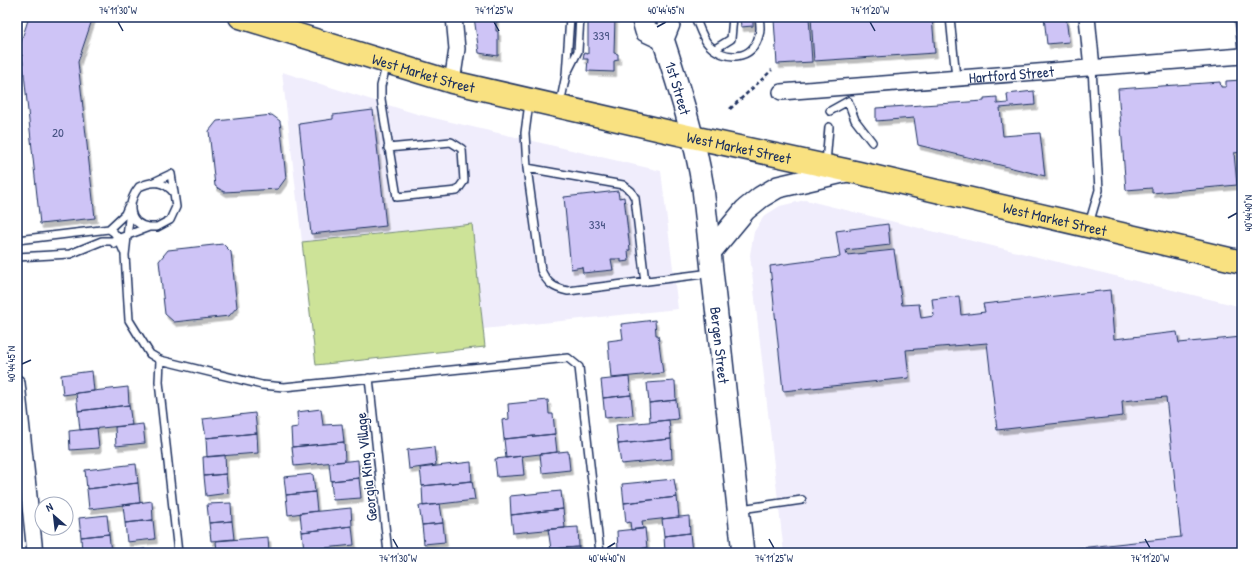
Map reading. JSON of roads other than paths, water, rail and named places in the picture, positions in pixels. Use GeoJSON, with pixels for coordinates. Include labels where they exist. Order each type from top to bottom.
{"type":"FeatureCollection","features":[{"type":"Feature","properties":{"kind":"main road","name":"West Market Street"},"geometry":{"type":"LineString","coordinates":[[240,17],[452,82],[530,101],[559,106],[692,137],[847,170],[1242,262]]}},
{"type":"Feature","properties":{"kind":"main road"},"geometry":{"type":"LineString","coordinates":[[642,17],[646,31],[663,39],[669,24],[667,17]]}},
{"type":"Feature","properties":{"kind":"main road","name":"1st Street"},"geometry":{"type":"LineString","coordinates":[[663,39],[680,92],[692,137]]}},
{"type":"Feature","properties":{"kind":"main road","name":"Bergen Street"},"geometry":{"type":"LineString","coordinates":[[692,137],[701,176],[711,251],[743,553]]}},
{"type":"Feature","properties":{"kind":"main road"},"geometry":{"type":"LineString","coordinates":[[711,251],[745,210],[761,197],[778,187],[847,170]]}},
{"type":"Feature","properties":{"kind":"street"},"geometry":{"type":"LineString","coordinates":[[452,82],[457,49],[454,17]]}},
{"type":"Feature","properties":{"kind":"street"},"geometry":{"type":"LineString","coordinates":[[1087,17],[1092,68]]}},
{"type":"Feature","properties":{"kind":"street","name":"Hartford Street"},"geometry":{"type":"LineString","coordinates":[[781,92],[848,94],[956,78],[1242,56]]}},
{"type":"Feature","properties":{"kind":"street"},"geometry":{"type":"LineString","coordinates":[[17,383],[22,470],[35,553]]}},
{"type":"Feature","properties":{"kind":"lane"},"geometry":{"type":"LineString","coordinates":[[559,106],[566,74],[570,17]]}},
{"type":"Feature","properties":{"kind":"lane"},"geometry":{"type":"LineString","coordinates":[[566,74],[578,51],[580,17]]}},
{"type":"Feature","properties":{"kind":"lane"},"geometry":{"type":"LineString","coordinates":[[695,17],[705,40],[715,49],[731,57],[747,53],[756,45],[759,37],[759,17]]}},
{"type":"Feature","properties":{"kind":"lane"},"geometry":{"type":"LineString","coordinates":[[715,49],[731,39],[732,17]]}},
{"type":"Feature","properties":{"kind":"lane"},"geometry":{"type":"LineString","coordinates":[[950,17],[956,78]]}},
{"type":"Feature","properties":{"kind":"lane"},"geometry":{"type":"LineString","coordinates":[[1239,17],[1242,50]]}},
{"type":"Feature","properties":{"kind":"lane"},"geometry":{"type":"LineString","coordinates":[[387,63],[381,99],[388,148],[397,197],[457,191],[464,181],[462,149],[451,142],[388,148]]}},
{"type":"Feature","properties":{"kind":"lane"},"geometry":{"type":"LineString","coordinates":[[1089,226],[1100,190],[1092,68]]}},
{"type":"Feature","properties":{"kind":"lane"},"geometry":{"type":"LineString","coordinates":[[830,111],[848,94],[855,120],[872,142]]}},
{"type":"Feature","properties":{"kind":"lane"},"geometry":{"type":"LineString","coordinates":[[530,101],[525,133],[527,168],[540,270],[546,282],[557,289],[568,291],[713,272]]}},
{"type":"Feature","properties":{"kind":"lane"},"geometry":{"type":"LineString","coordinates":[[826,166],[829,127]]}},
{"type":"Feature","properties":{"kind":"lane"},"geometry":{"type":"LineString","coordinates":[[527,168],[623,185],[632,192],[635,198],[645,282]]}},
{"type":"Feature","properties":{"kind":"lane"},"geometry":{"type":"LineString","coordinates":[[17,240],[109,229],[125,214],[139,187],[171,174],[176,207],[170,220],[157,227],[142,226],[137,222],[130,210]]}},
{"type":"Feature","properties":{"kind":"lane"},"geometry":{"type":"LineString","coordinates":[[154,182],[169,187],[174,194]]}},
{"type":"Feature","properties":{"kind":"lane"},"geometry":{"type":"LineString","coordinates":[[131,201],[125,254],[129,320],[150,354],[160,360],[272,386],[568,358],[579,367],[600,553]]}},
{"type":"Feature","properties":{"kind":"lane"},"geometry":{"type":"LineString","coordinates":[[17,257],[70,254],[150,227]]}},
{"type":"Feature","properties":{"kind":"lane"},"geometry":{"type":"LineString","coordinates":[[109,229],[114,232],[115,240],[125,254]]}},
{"type":"Feature","properties":{"kind":"lane"},"geometry":{"type":"LineString","coordinates":[[160,360],[158,382],[178,553]]}},
{"type":"Feature","properties":{"kind":"lane","name":"Georgia King Village"},"geometry":{"type":"LineString","coordinates":[[369,378],[388,553]]}},
{"type":"Feature","properties":{"kind":"lane"},"geometry":{"type":"LineString","coordinates":[[738,509],[802,500]]}}]}
